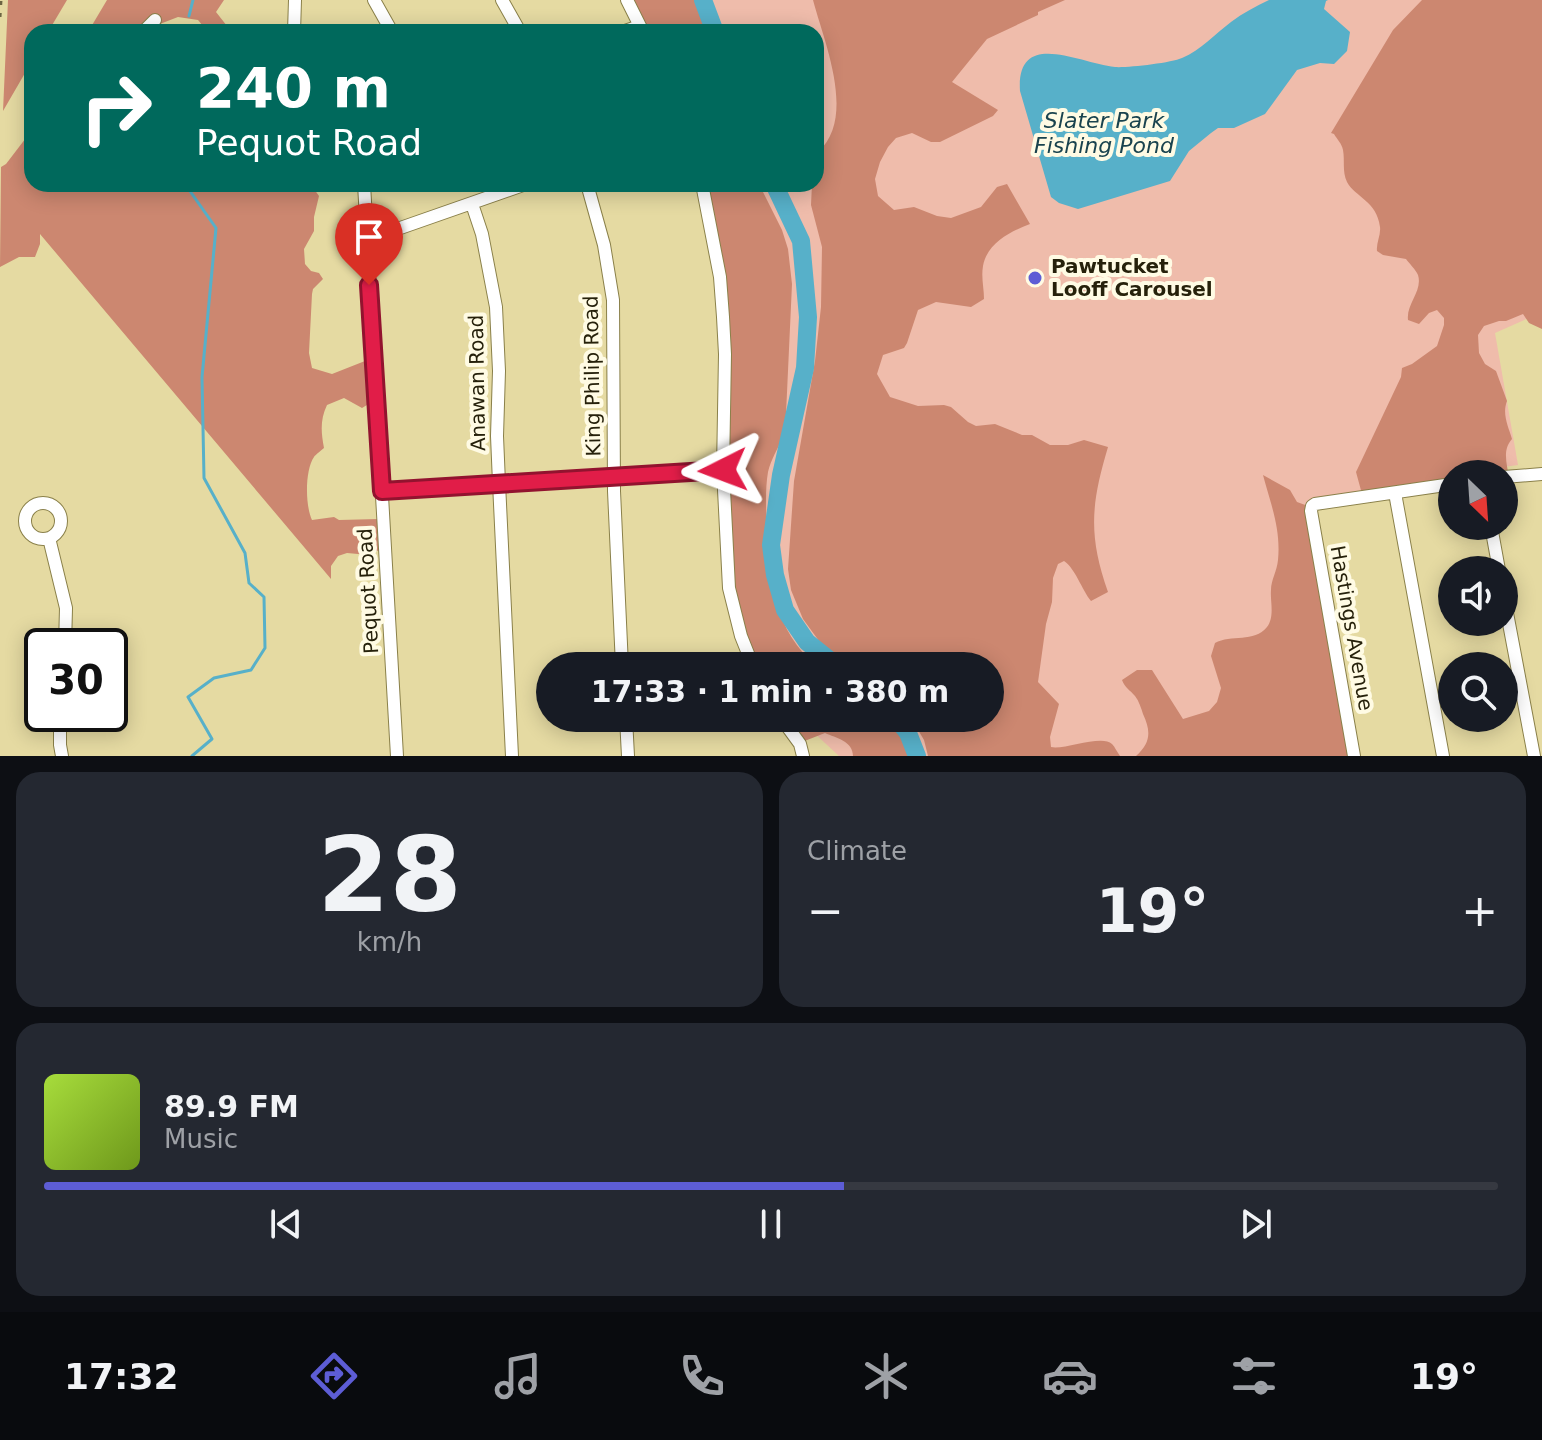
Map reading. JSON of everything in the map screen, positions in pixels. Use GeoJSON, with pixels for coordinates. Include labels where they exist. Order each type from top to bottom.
{"type":"FeatureCollection","features":[{"type":"Feature","properties":{"kind":"street"},"geometry":{"type":"LineString","coordinates":[[294,24],[295,0]]}},
{"type":"Feature","properties":{"kind":"street"},"geometry":{"type":"LineString","coordinates":[[374,0],[388,24]]}},
{"type":"Feature","properties":{"kind":"street"},"geometry":{"type":"LineString","coordinates":[[502,0],[516,24]]}},
{"type":"Feature","properties":{"kind":"street"},"geometry":{"type":"LineString","coordinates":[[627,0],[639,24]]}},
{"type":"Feature","properties":{"kind":"street"},"geometry":{"type":"LineString","coordinates":[[151,24],[155,20]]}},
{"type":"Feature","properties":{"kind":"street","name":"Pequot Road"},"geometry":{"type":"LineString","coordinates":[[364,192],[397,756]]}},
{"type":"Feature","properties":{"kind":"street"},"geometry":{"type":"LineString","coordinates":[[367,235],[386,233],[504,192]]}},
{"type":"Feature","properties":{"kind":"street","name":"King Philip Road"},"geometry":{"type":"LineString","coordinates":[[589,192],[604,245],[613,300],[614,476],[621,652]]}},
{"type":"Feature","properties":{"kind":"street"},"geometry":{"type":"LineString","coordinates":[[704,192],[716,247],[721,290],[725,354],[723,470],[729,588],[747,652]]}},
{"type":"Feature","properties":{"kind":"street","name":"Anawan Road"},"geometry":{"type":"LineString","coordinates":[[472,204],[482,234],[496,307],[499,371],[497,436],[512,756]]}},
{"type":"Feature","properties":{"kind":"street"},"geometry":{"type":"LineString","coordinates":[[382,491],[723,470]]}},
{"type":"Feature","properties":{"kind":"street"},"geometry":{"type":"LineString","coordinates":[[1518,476],[1542,474]]}},
{"type":"Feature","properties":{"kind":"street"},"geometry":{"type":"LineString","coordinates":[[1438,486],[1395,493],[1443,756]]}},
{"type":"Feature","properties":{"kind":"street","name":"Hastings Avenue"},"geometry":{"type":"LineString","coordinates":[[1354,756],[1311,511],[1315,504],[1395,493]]}},
{"type":"Feature","properties":{"kind":"street"},"geometry":{"type":"LineString","coordinates":[[49,538],[66,608],[65,628]]}},
{"type":"Feature","properties":{"kind":"street"},"geometry":{"type":"LineString","coordinates":[[1511,636],[1534,756]]}},
{"type":"Feature","properties":{"kind":"street"},"geometry":{"type":"LineString","coordinates":[[60,732],[62,756]]}},
{"type":"Feature","properties":{"kind":"street"},"geometry":{"type":"LineString","coordinates":[[627,732],[628,756]]}},
{"type":"Feature","properties":{"kind":"street"},"geometry":{"type":"LineString","coordinates":[[791,732],[800,744],[803,756]]}},
{"type":"Feature","properties":{"kind":"shaded area"},"geometry":{"type":"Polygon","coordinates":[[[8,0],[67,0],[53,24],[24,24],[24,75],[3,111],[8,0]]]}},
{"type":"Feature","properties":{"kind":"shaded area"},"geometry":{"type":"Polygon","coordinates":[[[107,0],[224,0],[216,12],[225,24],[201,24],[198,20],[178,17],[160,24],[93,24],[107,0]]]}},
{"type":"Feature","properties":{"kind":"shaded area"},"geometry":{"type":"Polygon","coordinates":[[[627,0],[702,0],[711,24],[640,24],[627,0]]]}},
{"type":"Feature","properties":{"kind":"shaded area"},"geometry":{"type":"Polygon","coordinates":[[[637,0],[1542,0],[1542,312],[1495,333],[1517,460],[1438,460],[1438,477],[1305,506],[1347,756],[839,756],[813,732],[1004,732],[1004,652],[766,652],[711,192],[824,192],[824,24],[649,24],[637,0]]]}},
{"type":"Feature","properties":{"kind":"shaded area"},"geometry":{"type":"Polygon","coordinates":[[[813,0],[1065,0],[987,39],[952,82],[998,110],[993,116],[940,142],[931,142],[912,133],[896,138],[880,162],[875,179],[878,196],[894,210],[914,207],[951,218],[981,207],[997,187],[1007,184],[1030,224],[1008,234],[989,251],[982,270],[984,299],[971,307],[936,302],[918,310],[904,348],[883,355],[877,374],[890,397],[918,406],[951,407],[976,426],[995,424],[1022,435],[1032,435],[1050,445],[1068,445],[1084,440],[1108,447],[1098,486],[1094,520],[1097,553],[1108,592],[1091,601],[1068,564],[1064,561],[1058,564],[1053,578],[1052,602],[1038,682],[1059,704],[1050,737],[1051,747],[1107,741],[1120,756],[928,756],[919,732],[1004,732],[1004,652],[831,652],[803,619],[791,590],[788,569],[794,481],[821,307],[822,247],[811,205],[812,192],[824,192],[824,144],[835,119],[834,79],[824,24],[820,24],[813,0]]]}},
{"type":"Feature","properties":{"kind":"shaded area"},"geometry":{"type":"Polygon","coordinates":[[[1422,0],[1542,0],[1542,329],[1529,323],[1523,314],[1484,326],[1478,335],[1479,353],[1485,364],[1496,371],[1507,401],[1505,415],[1512,439],[1506,460],[1438,460],[1438,486],[1362,494],[1356,472],[1401,377],[1402,368],[1437,346],[1444,325],[1444,318],[1437,310],[1429,313],[1419,324],[1408,320],[1409,308],[1418,287],[1418,275],[1406,259],[1377,251],[1378,218],[1370,205],[1347,182],[1342,148],[1331,133],[1393,30],[1422,0]]]}},
{"type":"Feature","properties":{"kind":"shaded area"},"geometry":{"type":"Polygon","coordinates":[[[24,140],[24,192],[316,192],[319,196],[314,231],[304,249],[305,264],[323,279],[312,294],[309,353],[312,368],[332,374],[365,361],[374,365],[372,402],[362,408],[344,398],[327,405],[322,426],[324,448],[314,457],[309,470],[308,506],[312,520],[334,517],[339,520],[378,519],[382,550],[338,556],[331,566],[331,579],[40,234],[35,257],[19,257],[0,267],[1,167],[24,140]]]}},
{"type":"Feature","properties":{"kind":"shaded area"},"geometry":{"type":"Polygon","coordinates":[[[703,192],[763,192],[788,249],[792,284],[784,432],[767,479],[769,566],[783,621],[803,652],[749,652],[724,550],[725,346],[703,192]]]}},
{"type":"Feature","properties":{"kind":"shaded area"},"geometry":{"type":"Polygon","coordinates":[[[1263,475],[1290,490],[1297,502],[1308,506],[1351,756],[1136,756],[1147,741],[1147,726],[1138,700],[1122,680],[1137,670],[1152,670],[1183,719],[1209,711],[1217,702],[1221,688],[1211,656],[1215,643],[1256,635],[1269,623],[1272,614],[1271,586],[1279,549],[1275,517],[1263,475]]]}},
{"type":"Feature","properties":{"kind":"shaded area"},"geometry":{"type":"Polygon","coordinates":[[[794,732],[898,732],[910,756],[853,756],[847,743],[825,733],[802,742],[794,732]]]}},
{"type":"Feature","properties":{"kind":"water","name":"Slater Park Fishing Pond"},"geometry":{"type":"Polygon","coordinates":[[[1269,0],[1328,0],[1324,9],[1350,32],[1347,51],[1334,64],[1320,63],[1297,70],[1265,114],[1234,128],[1218,128],[1211,133],[1189,151],[1170,181],[1078,209],[1051,197],[1020,91],[1021,72],[1028,60],[1052,54],[1121,67],[1176,60],[1195,51],[1236,19],[1269,0]]]}},
{"type":"Feature","properties":{"kind":"waterway"},"geometry":{"type":"LineString","coordinates":[[189,16],[193,0]]}},
{"type":"Feature","properties":{"kind":"waterway"},"geometry":{"type":"LineString","coordinates":[[703,0],[712,24]]}},
{"type":"Feature","properties":{"kind":"waterway"},"geometry":{"type":"LineString","coordinates":[[191,192],[216,228],[202,377],[204,478],[245,553],[249,583],[264,597],[265,648],[251,670],[214,678],[188,697],[212,739],[192,756]]}},
{"type":"Feature","properties":{"kind":"waterway"},"geometry":{"type":"LineString","coordinates":[[778,192],[801,241],[808,317],[805,368],[781,475],[771,545],[775,575],[785,610],[807,642],[820,652]]}},
{"type":"Feature","properties":{"kind":"waterway"},"geometry":{"type":"LineString","coordinates":[[907,732],[917,756]]}},
{"type":"Feature","properties":{"kind":"railway"},"geometry":{"type":"LineString","coordinates":[[0,17],[1,0]]}},
{"type":"Feature","properties":{"kind":"place","name":"Pawtucket Looff Carousel"},"geometry":{"type":"Point","coordinates":[1035,278]}},
{"type":"Feature","properties":{"kind":"route"},"geometry":{"type":"LineString","coordinates":[[369,285],[382,491],[723,470]]}}]}
